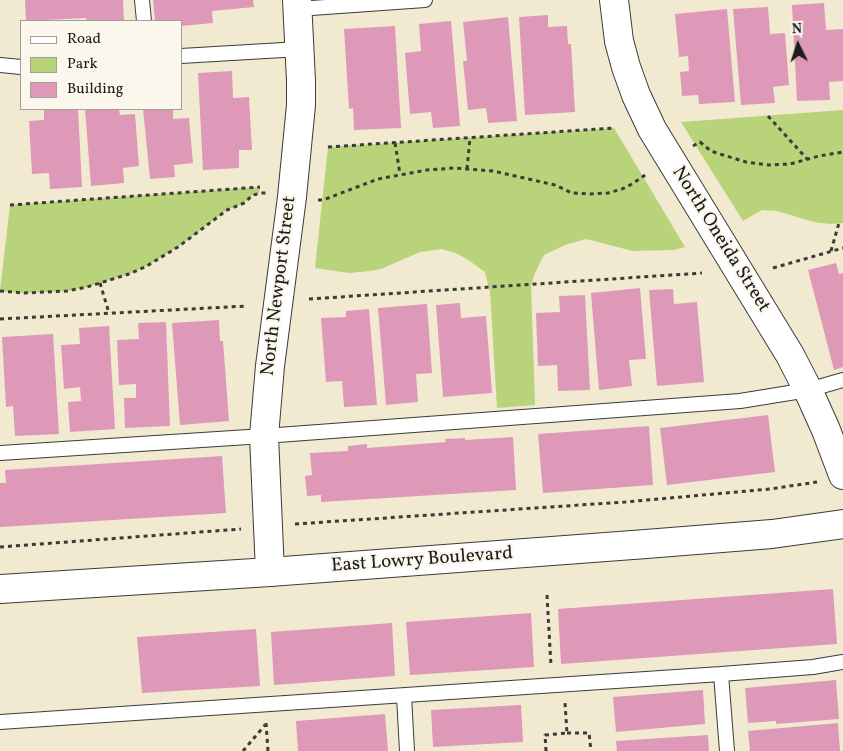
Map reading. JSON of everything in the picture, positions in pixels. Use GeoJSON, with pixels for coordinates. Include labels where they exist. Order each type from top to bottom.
{"type":"FeatureCollection","features":[{"type":"Feature","properties":{"kind":"street","name":"North Oneida Street"},"geometry":{"type":"LineString","coordinates":[[614,0],[619,41],[626,67],[636,95],[652,129],[790,355],[826,430],[843,475]]}},
{"type":"Feature","properties":{"kind":"street","name":"North Newport Street"},"geometry":{"type":"LineString","coordinates":[[270,572],[264,436],[270,366],[299,133],[301,106],[297,5]]}},
{"type":"Feature","properties":{"kind":"street","name":"East Lowry Boulevard"},"geometry":{"type":"LineString","coordinates":[[0,589],[270,572],[637,545],[772,534],[843,524]]}},
{"type":"Feature","properties":{"kind":"lane"},"geometry":{"type":"LineString","coordinates":[[142,0],[144,20]]}},
{"type":"Feature","properties":{"kind":"lane"},"geometry":{"type":"LineString","coordinates":[[297,5],[425,0]]}},
{"type":"Feature","properties":{"kind":"lane"},"geometry":{"type":"LineString","coordinates":[[182,56],[300,49]]}},
{"type":"Feature","properties":{"kind":"lane"},"geometry":{"type":"LineString","coordinates":[[0,66],[20,67]]}},
{"type":"Feature","properties":{"kind":"lane"},"geometry":{"type":"LineString","coordinates":[[0,453],[264,436],[740,401],[808,390],[843,380]]}},
{"type":"Feature","properties":{"kind":"lane"},"geometry":{"type":"LineString","coordinates":[[0,722],[721,674],[813,667],[843,662]]}},
{"type":"Feature","properties":{"kind":"lane"},"geometry":{"type":"LineString","coordinates":[[721,674],[726,751]]}},
{"type":"Feature","properties":{"kind":"lane"},"geometry":{"type":"LineString","coordinates":[[404,696],[407,751]]}},
{"type":"Feature","properties":{"kind":"path"},"geometry":{"type":"LineString","coordinates":[[768,116],[807,159]]}},
{"type":"Feature","properties":{"kind":"path"},"geometry":{"type":"LineString","coordinates":[[328,147],[614,128]]}},
{"type":"Feature","properties":{"kind":"path"},"geometry":{"type":"LineString","coordinates":[[467,169],[470,138]]}},
{"type":"Feature","properties":{"kind":"path"},"geometry":{"type":"LineString","coordinates":[[696,144],[700,142],[712,151],[746,162],[776,164],[790,164],[843,152]]}},
{"type":"Feature","properties":{"kind":"path"},"geometry":{"type":"LineString","coordinates":[[395,143],[400,174]]}},
{"type":"Feature","properties":{"kind":"path"},"geometry":{"type":"LineString","coordinates":[[316,200],[323,200],[378,179],[426,170],[454,168],[493,171],[555,185],[572,193],[590,194],[608,193],[622,189],[651,172]]}},
{"type":"Feature","properties":{"kind":"path"},"geometry":{"type":"LineString","coordinates":[[10,205],[260,187]]}},
{"type":"Feature","properties":{"kind":"path"},"geometry":{"type":"LineString","coordinates":[[0,291],[24,293],[58,292],[87,287],[129,274],[145,267],[178,247],[226,210],[244,202],[252,195],[271,194]]}},
{"type":"Feature","properties":{"kind":"path"},"geometry":{"type":"LineString","coordinates":[[831,251],[839,223]]}},
{"type":"Feature","properties":{"kind":"path"},"geometry":{"type":"LineString","coordinates":[[773,268],[843,248]]}},
{"type":"Feature","properties":{"kind":"path"},"geometry":{"type":"LineString","coordinates":[[309,299],[702,274]]}},
{"type":"Feature","properties":{"kind":"path"},"geometry":{"type":"LineString","coordinates":[[100,283],[109,313]]}},
{"type":"Feature","properties":{"kind":"path"},"geometry":{"type":"LineString","coordinates":[[0,319],[247,306]]}},
{"type":"Feature","properties":{"kind":"path"},"geometry":{"type":"LineString","coordinates":[[293,524],[625,502],[760,490],[815,482]]}},
{"type":"Feature","properties":{"kind":"path"},"geometry":{"type":"LineString","coordinates":[[0,547],[246,529]]}},
{"type":"Feature","properties":{"kind":"path"},"geometry":{"type":"LineString","coordinates":[[547,595],[558,685],[567,733]]}},
{"type":"Feature","properties":{"kind":"path"},"geometry":{"type":"LineString","coordinates":[[264,705],[268,751]]}},
{"type":"Feature","properties":{"kind":"path"},"geometry":{"type":"LineString","coordinates":[[243,751],[266,724]]}},
{"type":"Feature","properties":{"kind":"path"},"geometry":{"type":"LineString","coordinates":[[546,751],[545,735],[567,733],[589,733],[591,751]]}},
{"type":"Feature","properties":{"kind":"green space"},"geometry":{"type":"Polygon","coordinates":[[[843,110],[843,223],[830,224],[814,222],[777,211],[762,210],[743,221],[681,122],[843,110]]]}},
{"type":"Feature","properties":{"kind":"green space"},"geometry":{"type":"Polygon","coordinates":[[[614,128],[685,247],[674,250],[633,251],[586,239],[565,245],[544,255],[531,285],[535,405],[497,408],[490,292],[485,272],[471,262],[458,254],[442,249],[420,252],[381,269],[370,271],[349,273],[315,268],[328,147],[614,128]]]}},
{"type":"Feature","properties":{"kind":"green space"},"geometry":{"type":"Polygon","coordinates":[[[260,187],[259,193],[253,195],[244,203],[227,210],[178,247],[145,267],[129,274],[67,291],[24,293],[0,291],[10,205],[260,187]]]}},
{"type":"Feature","properties":{"kind":"building"},"geometry":{"type":"Polygon","coordinates":[[[25,0],[123,0],[124,20],[86,20],[86,18],[26,20],[25,0]]]}},
{"type":"Feature","properties":{"kind":"building"},"geometry":{"type":"Polygon","coordinates":[[[153,0],[253,0],[254,7],[212,11],[213,23],[182,26],[182,20],[155,20],[153,0]]]}},
{"type":"Feature","properties":{"kind":"building"},"geometry":{"type":"Polygon","coordinates":[[[824,3],[826,30],[843,29],[843,81],[829,82],[830,100],[797,101],[792,5],[824,3]]]}},
{"type":"Feature","properties":{"kind":"building"},"geometry":{"type":"Polygon","coordinates":[[[768,7],[770,34],[785,33],[789,85],[773,87],[775,103],[741,105],[733,9],[768,7]]]}},
{"type":"Feature","properties":{"kind":"building"},"geometry":{"type":"Polygon","coordinates":[[[727,9],[735,102],[699,104],[698,95],[682,96],[680,72],[689,71],[688,56],[679,57],[675,14],[727,9]]]}},
{"type":"Feature","properties":{"kind":"building"},"geometry":{"type":"Polygon","coordinates":[[[548,15],[548,27],[567,26],[568,44],[571,44],[575,112],[525,115],[519,17],[548,15]]]}},
{"type":"Feature","properties":{"kind":"building"},"geometry":{"type":"Polygon","coordinates":[[[508,17],[517,121],[488,123],[486,108],[468,110],[463,61],[467,61],[463,22],[508,17]]]}},
{"type":"Feature","properties":{"kind":"building"},"geometry":{"type":"Polygon","coordinates":[[[451,21],[460,126],[433,128],[431,112],[410,114],[405,53],[421,51],[419,24],[451,21]]]}},
{"type":"Feature","properties":{"kind":"building"},"geometry":{"type":"Polygon","coordinates":[[[395,26],[401,128],[354,130],[353,108],[349,109],[344,29],[395,26]]]}},
{"type":"Feature","properties":{"kind":"building"},"geometry":{"type":"Polygon","coordinates":[[[232,71],[233,98],[249,97],[252,150],[239,150],[239,168],[203,170],[198,73],[232,71]]]}},
{"type":"Feature","properties":{"kind":"building"},"geometry":{"type":"Polygon","coordinates":[[[44,110],[78,110],[82,187],[50,189],[49,173],[32,174],[29,121],[44,120],[44,110]]]}},
{"type":"Feature","properties":{"kind":"building"},"geometry":{"type":"Polygon","coordinates":[[[85,110],[119,110],[120,115],[135,114],[139,166],[123,168],[124,183],[91,186],[85,110]]]}},
{"type":"Feature","properties":{"kind":"building"},"geometry":{"type":"Polygon","coordinates":[[[143,110],[173,110],[173,119],[189,118],[193,163],[174,165],[175,177],[150,179],[143,110]]]}},
{"type":"Feature","properties":{"kind":"building"},"geometry":{"type":"Polygon","coordinates":[[[836,263],[839,274],[843,273],[843,367],[834,370],[808,270],[836,263]]]}},
{"type":"Feature","properties":{"kind":"building"},"geometry":{"type":"Polygon","coordinates":[[[640,288],[646,359],[629,360],[632,386],[599,390],[591,293],[640,288]]]}},
{"type":"Feature","properties":{"kind":"building"},"geometry":{"type":"Polygon","coordinates":[[[673,289],[674,304],[697,302],[704,382],[657,386],[649,290],[673,289]]]}},
{"type":"Feature","properties":{"kind":"building"},"geometry":{"type":"Polygon","coordinates":[[[585,295],[590,390],[558,391],[557,365],[538,366],[536,313],[560,312],[559,296],[585,295]]]}},
{"type":"Feature","properties":{"kind":"building"},"geometry":{"type":"Polygon","coordinates":[[[460,303],[461,318],[486,316],[492,393],[443,397],[436,305],[460,303]]]}},
{"type":"Feature","properties":{"kind":"building"},"geometry":{"type":"Polygon","coordinates":[[[427,304],[432,373],[416,374],[418,402],[386,405],[378,308],[427,304]]]}},
{"type":"Feature","properties":{"kind":"building"},"geometry":{"type":"Polygon","coordinates":[[[369,309],[377,405],[344,407],[342,381],[326,382],[321,318],[346,317],[346,311],[369,309]]]}},
{"type":"Feature","properties":{"kind":"building"},"geometry":{"type":"Polygon","coordinates":[[[219,320],[220,341],[223,341],[229,421],[180,425],[172,323],[219,320]]]}},
{"type":"Feature","properties":{"kind":"building"},"geometry":{"type":"Polygon","coordinates":[[[166,322],[170,426],[125,428],[124,398],[136,398],[136,384],[119,385],[117,340],[139,339],[138,323],[166,322]]]}},
{"type":"Feature","properties":{"kind":"building"},"geometry":{"type":"Polygon","coordinates":[[[109,326],[115,429],[70,432],[68,402],[81,401],[80,387],[64,389],[61,345],[80,344],[79,328],[109,326]]]}},
{"type":"Feature","properties":{"kind":"building"},"geometry":{"type":"Polygon","coordinates":[[[53,334],[59,434],[15,436],[13,406],[6,407],[2,337],[53,334]]]}},
{"type":"Feature","properties":{"kind":"building"},"geometry":{"type":"Polygon","coordinates":[[[768,415],[775,472],[667,485],[660,428],[768,415]]]}},
{"type":"Feature","properties":{"kind":"building"},"geometry":{"type":"Polygon","coordinates":[[[649,426],[653,485],[543,493],[538,434],[649,426]]]}},
{"type":"Feature","properties":{"kind":"building"},"geometry":{"type":"Polygon","coordinates":[[[513,437],[516,490],[321,502],[321,495],[307,496],[305,476],[312,475],[310,453],[348,451],[348,446],[367,444],[367,448],[446,442],[445,439],[465,438],[465,440],[513,437]]]}},
{"type":"Feature","properties":{"kind":"building"},"geometry":{"type":"Polygon","coordinates":[[[222,456],[226,513],[0,527],[0,483],[6,483],[5,470],[222,456]]]}},
{"type":"Feature","properties":{"kind":"building"},"geometry":{"type":"Polygon","coordinates":[[[833,589],[837,644],[561,664],[558,609],[833,589]]]}},
{"type":"Feature","properties":{"kind":"building"},"geometry":{"type":"Polygon","coordinates":[[[531,613],[534,667],[410,675],[406,622],[531,613]]]}},
{"type":"Feature","properties":{"kind":"building"},"geometry":{"type":"Polygon","coordinates":[[[392,623],[395,676],[274,685],[271,632],[392,623]]]}},
{"type":"Feature","properties":{"kind":"building"},"geometry":{"type":"Polygon","coordinates":[[[256,629],[260,686],[142,693],[137,637],[256,629]]]}},
{"type":"Feature","properties":{"kind":"building"},"geometry":{"type":"Polygon","coordinates":[[[836,680],[839,719],[776,724],[776,721],[748,723],[745,688],[836,680]]]}},
{"type":"Feature","properties":{"kind":"building"},"geometry":{"type":"Polygon","coordinates":[[[703,690],[705,724],[616,732],[613,697],[703,690]]]}},
{"type":"Feature","properties":{"kind":"building"},"geometry":{"type":"Polygon","coordinates":[[[521,705],[523,742],[433,747],[431,710],[521,705]]]}},
{"type":"Feature","properties":{"kind":"building"},"geometry":{"type":"Polygon","coordinates":[[[385,714],[388,751],[298,751],[296,721],[385,714]]]}},
{"type":"Feature","properties":{"kind":"building"},"geometry":{"type":"Polygon","coordinates":[[[838,723],[840,751],[750,751],[748,731],[838,723]]]}},
{"type":"Feature","properties":{"kind":"building"},"geometry":{"type":"Polygon","coordinates":[[[708,735],[709,751],[617,751],[616,741],[708,735]]]}}]}
